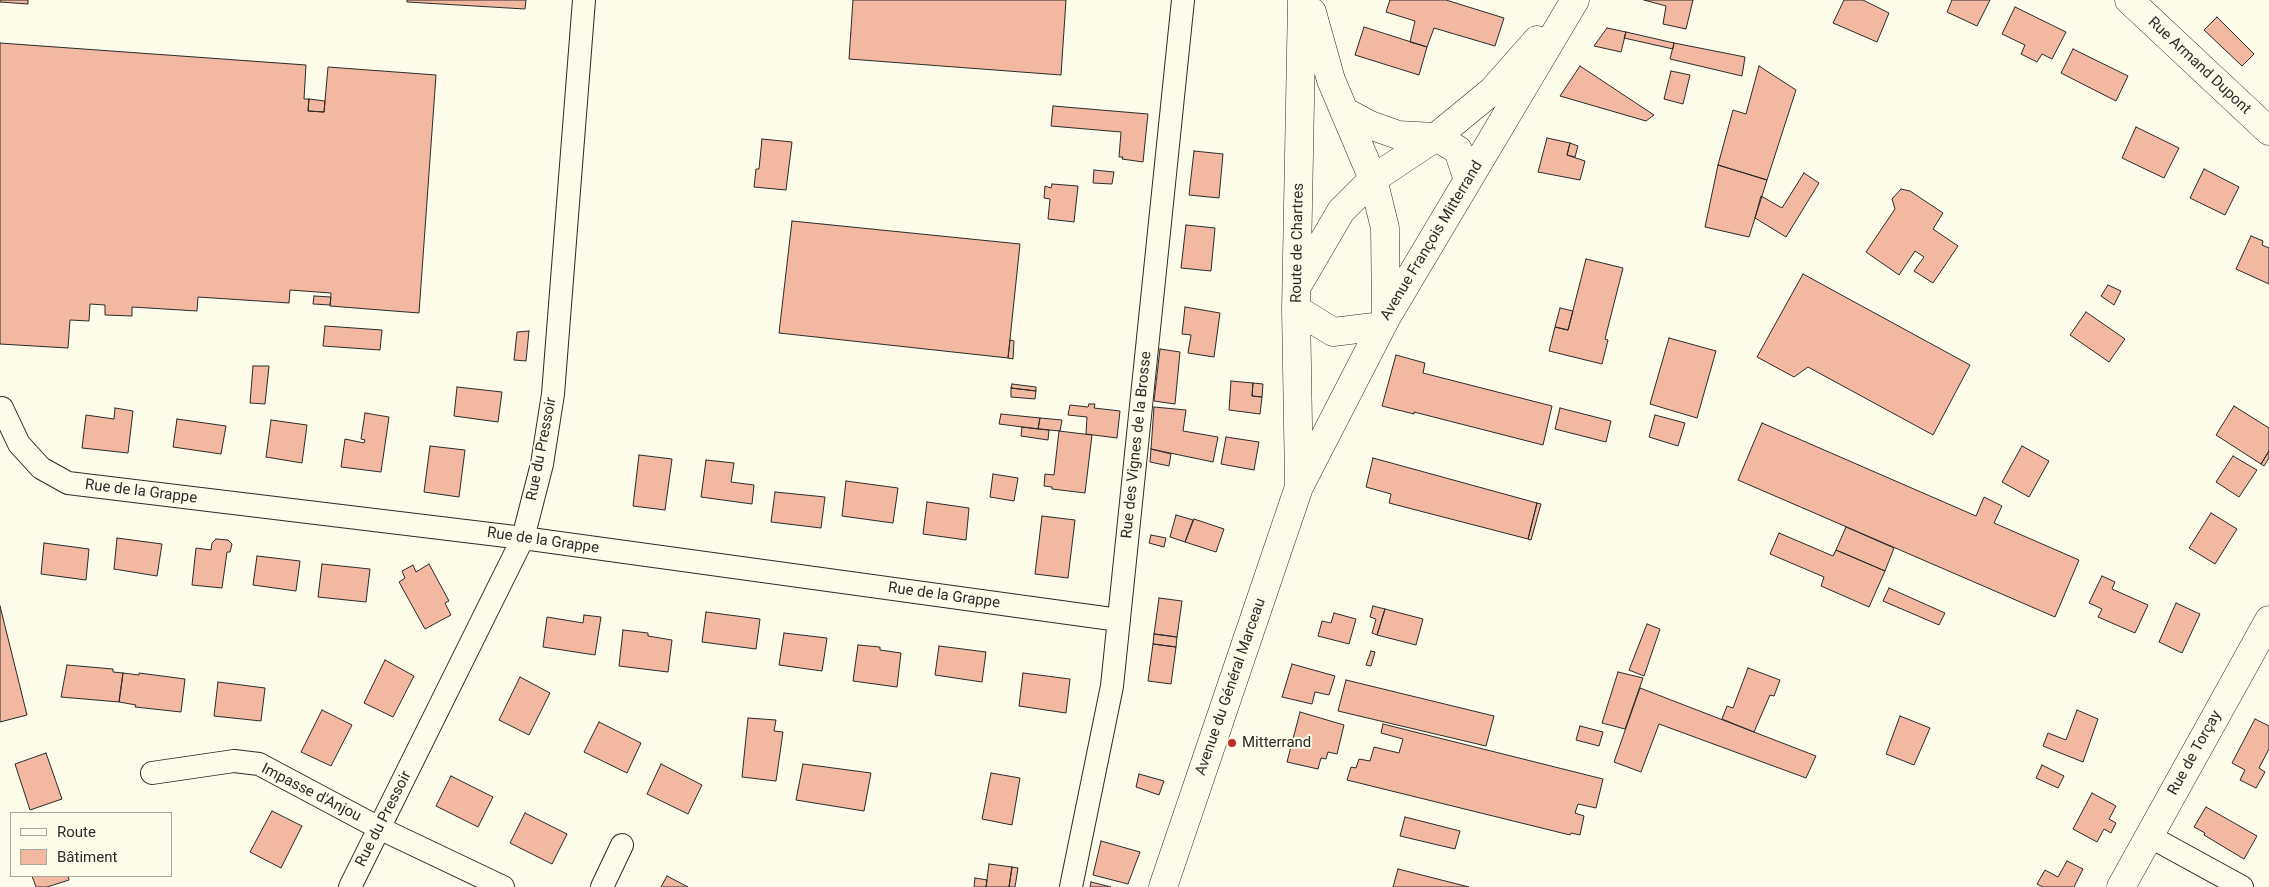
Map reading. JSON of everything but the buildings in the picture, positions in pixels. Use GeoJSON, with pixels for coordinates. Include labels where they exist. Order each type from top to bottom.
{"type":"FeatureCollection","features":[{"type":"Feature","properties":{"kind":"main road","name":"Route de Chartres"},"geometry":{"type":"LineString","coordinates":[[1299,486],[1296,299],[1302,0]]}},
{"type":"Feature","properties":{"kind":"main road"},"geometry":{"type":"LineString","coordinates":[[1309,0],[1322,55],[1373,179],[1385,228],[1384,322],[1333,332],[1296,299],[1308,265],[1341,211],[1373,179],[1436,137],[1492,91],[1574,0]]}},
{"type":"Feature","properties":{"kind":"main road","name":"Avenue François Mitterrand"},"geometry":{"type":"LineString","coordinates":[[1299,486],[1384,322],[1574,0]]}},
{"type":"Feature","properties":{"kind":"main road","name":"Rue Armand Dupont"},"geometry":{"type":"LineString","coordinates":[[2128,0],[2269,132]]}},
{"type":"Feature","properties":{"kind":"main road"},"geometry":{"type":"LineString","coordinates":[[1344,110],[1370,125],[1398,135],[1436,137],[1458,150],[1468,180]]}},
{"type":"Feature","properties":{"kind":"main road","name":"Avenue du Général Marceau"},"geometry":{"type":"LineString","coordinates":[[1163,887],[1299,486]]}},
{"type":"Feature","properties":{"kind":"main road","name":"Rue de Torçay"},"geometry":{"type":"LineString","coordinates":[[2121,887],[2269,620]]}},
{"type":"Feature","properties":{"kind":"street","name":"Rue du Pressoir"},"geometry":{"type":"LineString","coordinates":[[350,887],[523,538],[542,464],[552,394],[584,0]]}},
{"type":"Feature","properties":{"kind":"street","name":"Rue des Vignes de la Brosse"},"geometry":{"type":"LineString","coordinates":[[1071,887],[1112,686],[1183,0]]}},
{"type":"Feature","properties":{"kind":"street","name":"Rue de la Grappe"},"geometry":{"type":"LineString","coordinates":[[2,408],[19,444],[40,468],[68,483],[523,538],[1120,620]]}},
{"type":"Feature","properties":{"kind":"street","name":"Impasse d'Anjou"},"geometry":{"type":"LineString","coordinates":[[152,774],[234,762],[259,764],[379,828],[503,887]]}},
{"type":"Feature","properties":{"kind":"street"},"geometry":{"type":"LineString","coordinates":[[2149,836],[2242,887]]}},
{"type":"Feature","properties":{"kind":"street"},"geometry":{"type":"LineString","coordinates":[[602,887],[622,844]]}},
{"type":"Feature","properties":{"kind":"place","name":"Mitterrand"},"geometry":{"type":"Point","coordinates":[1232,743]}}]}
